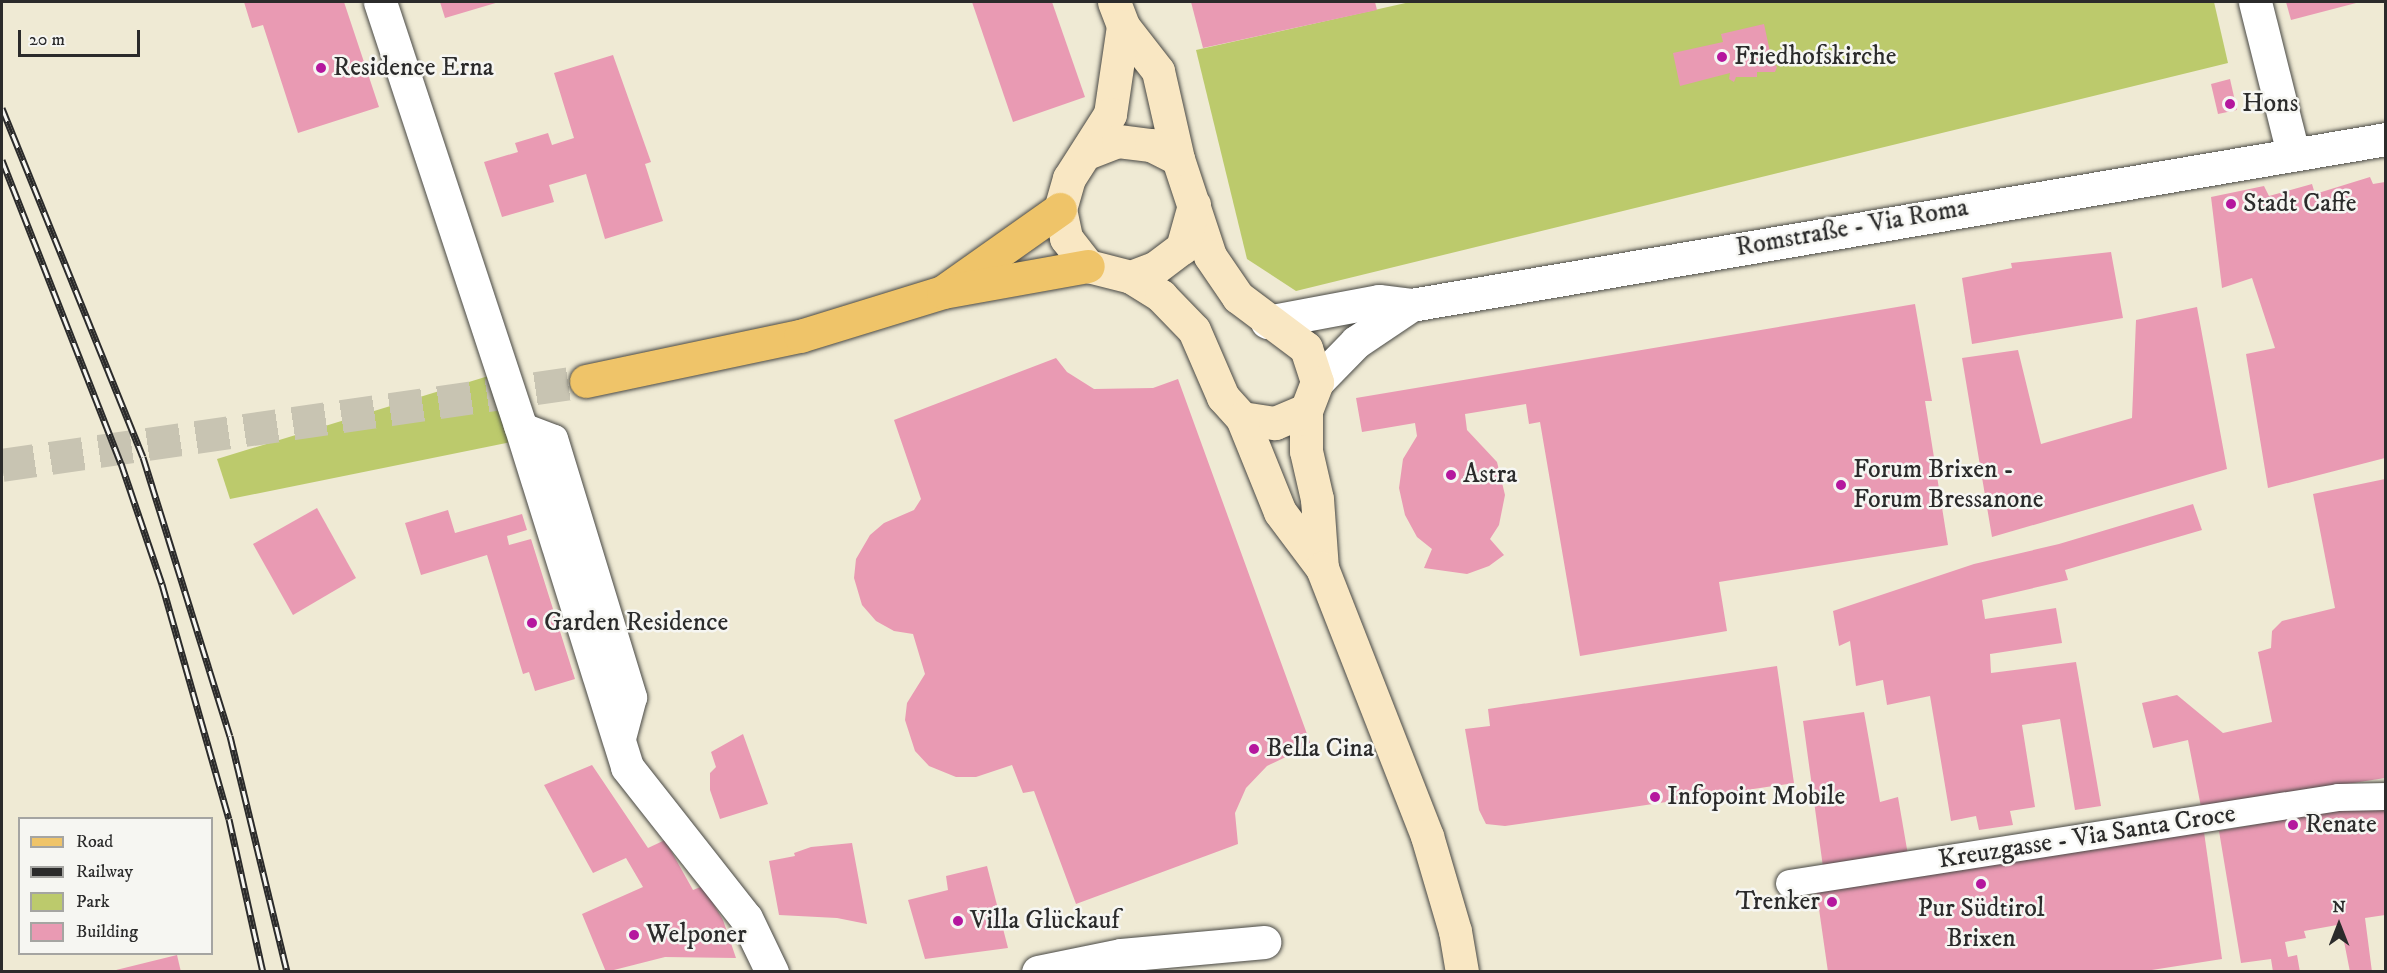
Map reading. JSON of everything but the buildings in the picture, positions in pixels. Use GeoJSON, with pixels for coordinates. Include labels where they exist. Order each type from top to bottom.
{"type":"FeatureCollection","features":[{"type":"Feature","properties":{"kind":"main road"},"geometry":{"type":"LineString","coordinates":[[1088,266],[1066,238],[1060,208],[1069,178],[1089,152],[1110,114],[1118,14]]}},
{"type":"Feature","properties":{"kind":"main road"},"geometry":{"type":"LineString","coordinates":[[1118,14],[1158,71],[1178,159],[1210,256],[1238,297],[1306,348],[1312,396],[1306,451],[1317,499],[1322,568]]}},
{"type":"Feature","properties":{"kind":"main road"},"geometry":{"type":"LineString","coordinates":[[1089,152],[1118,141],[1151,145],[1178,159]]}},
{"type":"Feature","properties":{"kind":"main road"},"geometry":{"type":"LineString","coordinates":[[1131,277],[1155,268],[1182,248],[1194,205]]}},
{"type":"Feature","properties":{"kind":"main road"},"geometry":{"type":"LineString","coordinates":[[943,292],[1060,208]]}},
{"type":"Feature","properties":{"kind":"main road"},"geometry":{"type":"LineString","coordinates":[[586,381],[800,336],[943,292],[1088,266],[1131,277],[1161,296],[1194,330],[1223,398],[1242,418],[1280,512],[1322,568],[1427,836],[1455,931],[1462,972]]}},
{"type":"Feature","properties":{"kind":"main road"},"geometry":{"type":"LineString","coordinates":[[1242,418],[1275,423],[1312,396]]}},
{"type":"Feature","properties":{"kind":"street"},"geometry":{"type":"LineString","coordinates":[[380,2],[520,425],[627,766],[746,918],[772,972]]}},
{"type":"Feature","properties":{"kind":"street"},"geometry":{"type":"LineString","coordinates":[[2255,2],[2293,153]]}},
{"type":"Feature","properties":{"kind":"street","name":"Romstraße - Via Roma"},"geometry":{"type":"LineString","coordinates":[[1267,321],[1379,301],[1410,305],[2293,153],[2385,140]]}},
{"type":"Feature","properties":{"kind":"street","name":"Romstraße - Via Roma"},"geometry":{"type":"LineString","coordinates":[[1312,396],[1356,342],[1410,305]]}},
{"type":"Feature","properties":{"kind":"street"},"geometry":{"type":"LineString","coordinates":[[520,425],[554,438],[633,697],[620,746]]}},
{"type":"Feature","properties":{"kind":"street","name":"Kreuzgasse - Via Santa Croce"},"geometry":{"type":"LineString","coordinates":[[1789,883],[2338,797],[2385,796]]}},
{"type":"Feature","properties":{"kind":"street"},"geometry":{"type":"LineString","coordinates":[[1038,972],[1121,956],[1264,942]]}},
{"type":"Feature","properties":{"kind":"green space"},"geometry":{"type":"Polygon","coordinates":[[[1410,2],[2214,2],[2228,63],[1296,291],[1247,259],[1196,50],[1410,2]]]}},
{"type":"Feature","properties":{"kind":"green space"},"geometry":{"type":"Polygon","coordinates":[[[495,374],[516,441],[230,499],[217,459],[495,374]]]}},
{"type":"Feature","properties":{"kind":"tunnel"},"geometry":{"type":"LineString","coordinates":[[2,465],[586,381]]}},
{"type":"Feature","properties":{"kind":"railway"},"geometry":{"type":"LineString","coordinates":[[2,108],[143,457],[230,736],[287,972]]}},
{"type":"Feature","properties":{"kind":"railway"},"geometry":{"type":"LineString","coordinates":[[2,160],[121,463],[162,584],[229,819],[263,972]]}},
{"type":"Feature","properties":{"kind":"place","name":"Friedhofskirche"},"geometry":{"type":"Point","coordinates":[1722,57]}},
{"type":"Feature","properties":{"kind":"place","name":"Residence Erna"},"geometry":{"type":"Point","coordinates":[321,68]}},
{"type":"Feature","properties":{"kind":"place","name":"Hons"},"geometry":{"type":"Point","coordinates":[2230,104]}},
{"type":"Feature","properties":{"kind":"place","name":"Stadt Caffe"},"geometry":{"type":"Point","coordinates":[2231,204]}},
{"type":"Feature","properties":{"kind":"place","name":"Astra"},"geometry":{"type":"Point","coordinates":[1451,475]}},
{"type":"Feature","properties":{"kind":"place","name":"Forum Brixen - Forum Bressanone"},"geometry":{"type":"Point","coordinates":[1841,485]}},
{"type":"Feature","properties":{"kind":"place","name":"Garden Residence"},"geometry":{"type":"Point","coordinates":[532,623]}},
{"type":"Feature","properties":{"kind":"place","name":"Bella Cina"},"geometry":{"type":"Point","coordinates":[1254,749]}},
{"type":"Feature","properties":{"kind":"place","name":"Infopoint Mobile"},"geometry":{"type":"Point","coordinates":[1655,797]}},
{"type":"Feature","properties":{"kind":"place","name":"Renate"},"geometry":{"type":"Point","coordinates":[2293,825]}},
{"type":"Feature","properties":{"kind":"place","name":"Pur Südtirol Brixen"},"geometry":{"type":"Point","coordinates":[1981,884]}},
{"type":"Feature","properties":{"kind":"place","name":"Trenker"},"geometry":{"type":"Point","coordinates":[1832,902]}},
{"type":"Feature","properties":{"kind":"place","name":"Villa Glückauf"},"geometry":{"type":"Point","coordinates":[958,921]}},
{"type":"Feature","properties":{"kind":"place","name":"Welponer"},"geometry":{"type":"Point","coordinates":[634,935]}}]}
